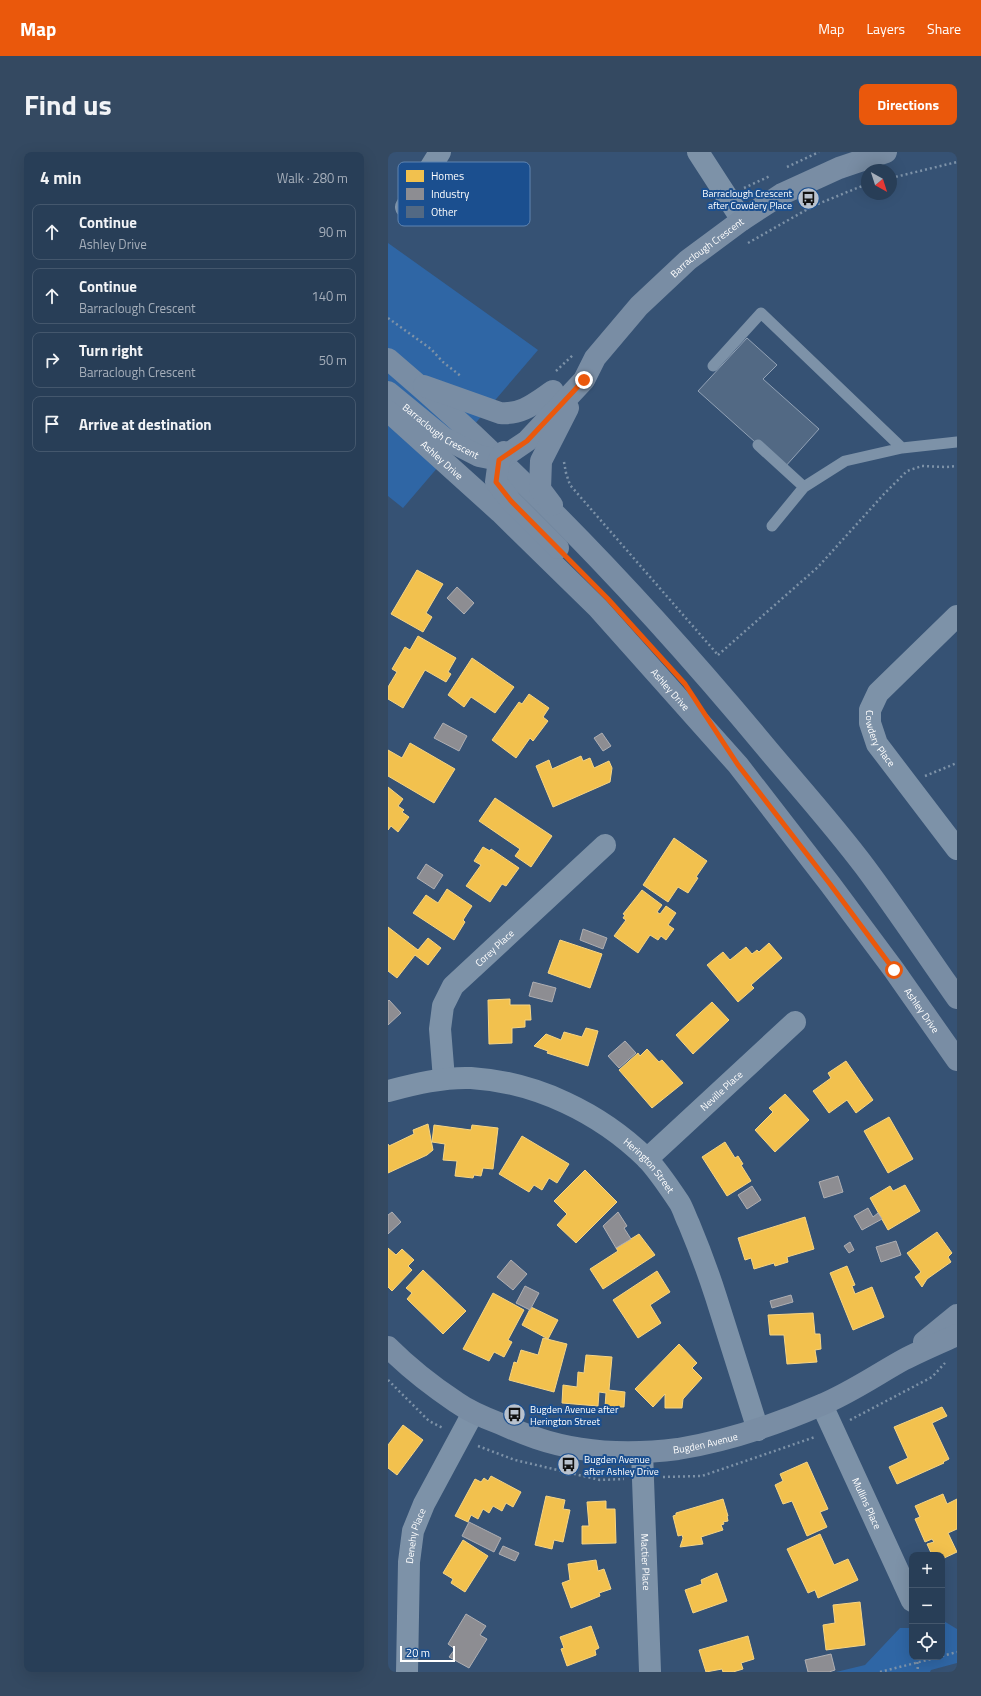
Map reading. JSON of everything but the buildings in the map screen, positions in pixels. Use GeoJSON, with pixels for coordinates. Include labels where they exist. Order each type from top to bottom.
{"type":"FeatureCollection","features":[{"type":"Feature","properties":{"kind":"main road","name":"Barraclough Crescent"},"geometry":{"type":"LineString","coordinates":[[738,765],[685,684],[608,599],[507,496],[496,482],[499,460],[516,430],[552,383],[572,370],[586,354],[688,260],[742,220],[782,194],[839,168],[886,152]]}},
{"type":"Feature","properties":{"kind":"main road","name":"Barraclough Crescent"},"geometry":{"type":"LineString","coordinates":[[388,392],[444,438],[479,456],[499,460],[527,441],[584,380],[586,354]]}},
{"type":"Feature","properties":{"kind":"main road"},"geometry":{"type":"LineString","coordinates":[[388,359],[416,382],[499,460],[572,532],[702,671],[864,866],[957,998]]}},
{"type":"Feature","properties":{"kind":"main road"},"geometry":{"type":"LineString","coordinates":[[572,532],[540,489],[541,461],[584,380]]}},
{"type":"Feature","properties":{"kind":"main road"},"geometry":{"type":"LineString","coordinates":[[416,382],[500,413],[512,414],[529,407],[552,383]]}},
{"type":"Feature","properties":{"kind":"main road","name":"Ashley Drive"},"geometry":{"type":"LineString","coordinates":[[388,411],[500,512],[598,608],[738,765],[894,970],[957,1060]]}},
{"type":"Feature","properties":{"kind":"main road"},"geometry":{"type":"LineString","coordinates":[[904,1360],[957,1315]]}},
{"type":"Feature","properties":{"kind":"main road","name":"Bugden Avenue"},"geometry":{"type":"LineString","coordinates":[[388,1348],[408,1367],[456,1403],[473,1413],[536,1438],[579,1448],[621,1452],[642,1452],[678,1449],[758,1430],[822,1405],[904,1360],[957,1335]]}},
{"type":"Feature","properties":{"kind":"street"},"geometry":{"type":"LineString","coordinates":[[434,162],[440,152]]}},
{"type":"Feature","properties":{"kind":"street"},"geometry":{"type":"LineString","coordinates":[[698,152],[742,220]]}},
{"type":"Feature","properties":{"kind":"street","name":"Cowdery Place"},"geometry":{"type":"LineString","coordinates":[[957,616],[878,693],[870,710],[870,724],[877,744],[957,849]]}},
{"type":"Feature","properties":{"kind":"street","name":"Corey Place"},"geometry":{"type":"LineString","coordinates":[[444,1079],[440,1029],[443,1006],[453,986],[605,845]]}},
{"type":"Feature","properties":{"kind":"street","name":"Neville Place"},"geometry":{"type":"LineString","coordinates":[[647,1159],[796,1022]]}},
{"type":"Feature","properties":{"kind":"street","name":"Herington Street"},"geometry":{"type":"LineString","coordinates":[[388,1091],[422,1082],[470,1078],[497,1081],[524,1087],[550,1096],[589,1114],[613,1130],[647,1159],[679,1202],[701,1251],[758,1430]]}},
{"type":"Feature","properties":{"kind":"street","name":"Mullins Place"},"geometry":{"type":"LineString","coordinates":[[822,1405],[909,1594]]}},
{"type":"Feature","properties":{"kind":"street","name":"Denehy Place"},"geometry":{"type":"LineString","coordinates":[[407,1672],[409,1562],[413,1532],[424,1504],[473,1413]]}},
{"type":"Feature","properties":{"kind":"street","name":"Mactier Place"},"geometry":{"type":"LineString","coordinates":[[642,1452],[650,1671]]}},
{"type":"Feature","properties":{"kind":"lane"},"geometry":{"type":"LineString","coordinates":[[713,366],[761,313],[902,448]]}},
{"type":"Feature","properties":{"kind":"lane"},"geometry":{"type":"LineString","coordinates":[[772,526],[804,487],[845,461],[902,448],[957,442]]}},
{"type":"Feature","properties":{"kind":"lane"},"geometry":{"type":"LineString","coordinates":[[758,445],[804,487]]}},
{"type":"Feature","properties":{"kind":"path"},"geometry":{"type":"LineString","coordinates":[[784,169],[819,152]]}},
{"type":"Feature","properties":{"kind":"path"},"geometry":{"type":"LineString","coordinates":[[897,177],[957,162]]}},
{"type":"Feature","properties":{"kind":"path"},"geometry":{"type":"LineString","coordinates":[[727,197],[777,173]]}},
{"type":"Feature","properties":{"kind":"path"},"geometry":{"type":"LineString","coordinates":[[743,246],[813,206],[861,186]]}},
{"type":"Feature","properties":{"kind":"path"},"geometry":{"type":"LineString","coordinates":[[388,318],[431,349],[443,362],[463,378]]}},
{"type":"Feature","properties":{"kind":"path"},"geometry":{"type":"LineString","coordinates":[[552,383],[586,354]]}},
{"type":"Feature","properties":{"kind":"path"},"geometry":{"type":"LineString","coordinates":[[563,457],[570,484],[718,655]]}},
{"type":"Feature","properties":{"kind":"path"},"geometry":{"type":"LineString","coordinates":[[702,671],[718,655],[818,567],[884,494],[907,471],[922,466],[957,466]]}},
{"type":"Feature","properties":{"kind":"path"},"geometry":{"type":"LineString","coordinates":[[910,787],[917,780],[957,763]]}},
{"type":"Feature","properties":{"kind":"path"},"geometry":{"type":"LineString","coordinates":[[945,1655],[957,1652]]}},
{"type":"Feature","properties":{"kind":"path"},"geometry":{"type":"LineString","coordinates":[[918,1660],[918,1672]]}},
{"type":"Feature","properties":{"kind":"path"},"geometry":{"type":"LineString","coordinates":[[880,1672],[928,1660]]}},
{"type":"Feature","properties":{"kind":"shaded area"},"geometry":{"type":"Polygon","coordinates":[[[388,243],[538,350],[403,508],[388,496],[388,243]]]}},
{"type":"Feature","properties":{"kind":"shaded area"},"geometry":{"type":"Polygon","coordinates":[[[945,1622],[957,1629],[957,1663],[931,1670],[930,1672],[836,1672],[865,1665],[900,1628],[909,1628],[909,1660],[945,1660],[945,1622]]]}},
{"type":"Feature","properties":{"kind":"place","name":"Barraclough Crescent after Cowdery Place"},"geometry":{"type":"Point","coordinates":[808,199]}},
{"type":"Feature","properties":{"kind":"place","name":"Bugden Avenue after Herington Street"},"geometry":{"type":"Point","coordinates":[514,1415]}},
{"type":"Feature","properties":{"kind":"place","name":"Bugden Avenue after Ashley Drive"},"geometry":{"type":"Point","coordinates":[569,1465]}},
{"type":"Feature","properties":{"kind":"route"},"geometry":{"type":"LineString","coordinates":[[584,380],[527,441],[499,460],[496,482],[511,501],[608,599],[685,684],[738,765],[894,970]]}}]}
